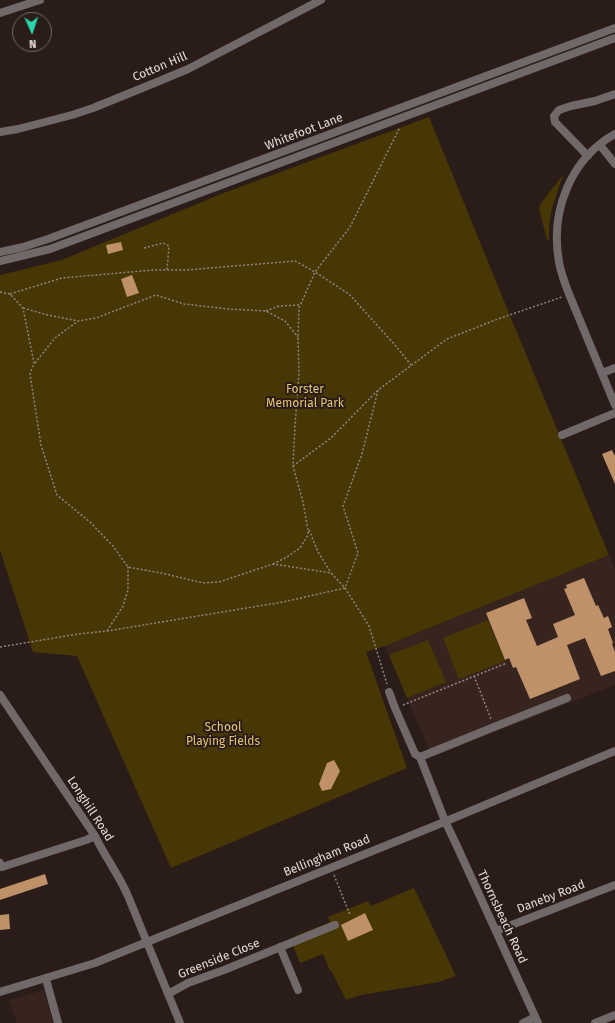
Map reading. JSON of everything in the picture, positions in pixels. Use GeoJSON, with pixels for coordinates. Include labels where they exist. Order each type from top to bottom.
{"type":"FeatureCollection","features":[{"type":"Feature","properties":{"kind":"street"},"geometry":{"type":"LineString","coordinates":[[0,13],[40,0]]}},
{"type":"Feature","properties":{"kind":"street","name":"Cotton Hill"},"geometry":{"type":"LineString","coordinates":[[0,132],[18,129],[72,115],[157,82],[188,69],[321,0]]}},
{"type":"Feature","properties":{"kind":"street","name":"Whitefoot Lane"},"geometry":{"type":"LineString","coordinates":[[0,252],[48,239],[615,28]]}},
{"type":"Feature","properties":{"kind":"street","name":"Whitefoot Lane"},"geometry":{"type":"LineString","coordinates":[[0,261],[50,249],[615,38]]}},
{"type":"Feature","properties":{"kind":"street"},"geometry":{"type":"LineString","coordinates":[[588,156],[555,122],[554,116],[559,110],[570,106],[595,101],[615,94]]}},
{"type":"Feature","properties":{"kind":"street"},"geometry":{"type":"LineString","coordinates":[[615,134],[588,156],[568,184],[560,208],[557,235],[559,262],[569,294],[615,405]]}},
{"type":"Feature","properties":{"kind":"street"},"geometry":{"type":"LineString","coordinates":[[600,145],[615,164]]}},
{"type":"Feature","properties":{"kind":"street"},"geometry":{"type":"LineString","coordinates":[[298,147],[301,155]]}},
{"type":"Feature","properties":{"kind":"street"},"geometry":{"type":"LineString","coordinates":[[602,373],[615,368]]}},
{"type":"Feature","properties":{"kind":"street"},"geometry":{"type":"LineString","coordinates":[[562,435],[615,413]]}},
{"type":"Feature","properties":{"kind":"street","name":"Thornsbeach Road"},"geometry":{"type":"LineString","coordinates":[[389,692],[415,754],[420,757],[446,821],[536,1020]]}},
{"type":"Feature","properties":{"kind":"street","name":"Longhill Road"},"geometry":{"type":"LineString","coordinates":[[0,695],[95,836],[102,851],[124,887],[180,1023]]}},
{"type":"Feature","properties":{"kind":"street"},"geometry":{"type":"LineString","coordinates":[[420,757],[494,726],[567,698]]}},
{"type":"Feature","properties":{"kind":"street","name":"Bellingham Road"},"geometry":{"type":"LineString","coordinates":[[0,992],[95,963],[147,943],[615,751]]}},
{"type":"Feature","properties":{"kind":"street"},"geometry":{"type":"LineString","coordinates":[[1,866],[95,836]]}},
{"type":"Feature","properties":{"kind":"street","name":"Daneby Road"},"geometry":{"type":"LineString","coordinates":[[496,931],[615,885]]}},
{"type":"Feature","properties":{"kind":"street","name":"Greenside Close"},"geometry":{"type":"LineString","coordinates":[[168,994],[188,983],[335,925]]}},
{"type":"Feature","properties":{"kind":"street"},"geometry":{"type":"LineString","coordinates":[[280,947],[298,990]]}},
{"type":"Feature","properties":{"kind":"street"},"geometry":{"type":"LineString","coordinates":[[46,979],[58,1023]]}},
{"type":"Feature","properties":{"kind":"street"},"geometry":{"type":"LineString","coordinates":[[595,1023],[615,1015]]}},
{"type":"Feature","properties":{"kind":"street"},"geometry":{"type":"LineString","coordinates":[[523,1023],[536,1020]]}},
{"type":"Feature","properties":{"kind":"path"},"geometry":{"type":"LineString","coordinates":[[389,692],[369,626],[345,588],[331,573],[318,552],[308,530],[303,502],[293,466],[299,373],[299,308],[315,272],[350,227],[401,125]]}},
{"type":"Feature","properties":{"kind":"path"},"geometry":{"type":"LineString","coordinates":[[144,248],[163,243],[169,246],[167,270]]}},
{"type":"Feature","properties":{"kind":"path"},"geometry":{"type":"LineString","coordinates":[[0,292],[10,294],[62,278],[153,270],[186,270],[295,261],[349,294],[411,365]]}},
{"type":"Feature","properties":{"kind":"path"},"geometry":{"type":"LineString","coordinates":[[10,294],[23,308],[78,321],[96,318],[156,294],[184,304],[228,309],[266,311],[279,306],[300,305]]}},
{"type":"Feature","properties":{"kind":"path"},"geometry":{"type":"LineString","coordinates":[[293,466],[331,438],[378,390],[447,339],[569,294]]}},
{"type":"Feature","properties":{"kind":"path"},"geometry":{"type":"LineString","coordinates":[[23,308],[34,364]]}},
{"type":"Feature","properties":{"kind":"path"},"geometry":{"type":"LineString","coordinates":[[266,311],[285,321],[298,337]]}},
{"type":"Feature","properties":{"kind":"path"},"geometry":{"type":"LineString","coordinates":[[78,321],[55,338],[34,364],[30,374],[41,445],[57,495],[90,522],[113,546],[128,567],[128,590],[123,606],[107,631]]}},
{"type":"Feature","properties":{"kind":"path"},"geometry":{"type":"LineString","coordinates":[[345,588],[358,553],[343,506],[362,454],[378,390]]}},
{"type":"Feature","properties":{"kind":"path"},"geometry":{"type":"LineString","coordinates":[[128,567],[204,583],[218,582],[273,564],[287,557],[300,548],[308,535],[308,530]]}},
{"type":"Feature","properties":{"kind":"path"},"geometry":{"type":"LineString","coordinates":[[273,564],[331,573]]}},
{"type":"Feature","properties":{"kind":"path"},"geometry":{"type":"LineString","coordinates":[[0,647],[283,602],[345,588]]}},
{"type":"Feature","properties":{"kind":"path"},"geometry":{"type":"LineString","coordinates":[[395,708],[506,663]]}},
{"type":"Feature","properties":{"kind":"path"},"geometry":{"type":"LineString","coordinates":[[474,676],[494,726]]}},
{"type":"Feature","properties":{"kind":"path"},"geometry":{"type":"LineString","coordinates":[[331,868],[350,915]]}},
{"type":"Feature","properties":{"kind":"shaded area"},"geometry":{"type":"Polygon","coordinates":[[[609,555],[615,569],[615,685],[432,757],[385,646],[609,555]]]}},
{"type":"Feature","properties":{"kind":"shaded area"},"geometry":{"type":"Polygon","coordinates":[[[44,990],[53,1023],[17,1023],[9,1000],[44,990]]]}},
{"type":"Feature","properties":{"kind":"green space","name":"Forster Memorial Park"},"geometry":{"type":"Polygon","coordinates":[[[429,117],[609,555],[385,646],[366,652],[407,768],[171,868],[77,656],[33,652],[0,550],[0,275],[62,260],[221,194],[429,117]]]}},
{"type":"Feature","properties":{"kind":"green space"},"geometry":{"type":"Polygon","coordinates":[[[563,175],[552,208],[549,226],[549,240],[547,240],[539,208],[541,203],[563,175]]]}},
{"type":"Feature","properties":{"kind":"green space"},"geometry":{"type":"Polygon","coordinates":[[[488,620],[505,661],[459,679],[443,638],[488,620]]]}},
{"type":"Feature","properties":{"kind":"green space"},"geometry":{"type":"Polygon","coordinates":[[[428,640],[446,682],[407,698],[389,655],[428,640]]]}},
{"type":"Feature","properties":{"kind":"green space"},"geometry":{"type":"Polygon","coordinates":[[[414,888],[456,976],[439,982],[361,995],[346,1000],[332,972],[330,971],[323,954],[300,963],[293,945],[298,943],[295,936],[330,922],[328,917],[368,901],[371,906],[414,888]]]}},
{"type":"Feature","properties":{"kind":"building"},"geometry":{"type":"Polygon","coordinates":[[[121,242],[123,250],[108,254],[106,245],[121,242]]]}},
{"type":"Feature","properties":{"kind":"building"},"geometry":{"type":"Polygon","coordinates":[[[132,275],[139,293],[127,297],[121,279],[132,275]]]}},
{"type":"Feature","properties":{"kind":"building"},"geometry":{"type":"Polygon","coordinates":[[[612,450],[615,456],[615,484],[602,454],[612,450]]]}},
{"type":"Feature","properties":{"kind":"building"},"geometry":{"type":"Polygon","coordinates":[[[584,578],[596,606],[598,605],[604,618],[608,616],[612,627],[608,629],[615,652],[615,671],[601,676],[585,638],[567,645],[580,679],[530,699],[516,667],[513,668],[509,658],[505,660],[486,613],[524,598],[532,618],[526,620],[537,646],[558,637],[553,624],[575,615],[564,589],[567,588],[566,585],[584,578]]]}},
{"type":"Feature","properties":{"kind":"building"},"geometry":{"type":"Polygon","coordinates":[[[334,760],[340,771],[331,789],[322,791],[319,784],[327,763],[334,760]]]}},
{"type":"Feature","properties":{"kind":"building"},"geometry":{"type":"Polygon","coordinates":[[[45,874],[48,884],[0,900],[0,889],[45,874]]]}},
{"type":"Feature","properties":{"kind":"building"},"geometry":{"type":"Polygon","coordinates":[[[365,913],[373,930],[348,941],[341,925],[365,913]]]}},
{"type":"Feature","properties":{"kind":"building"},"geometry":{"type":"Polygon","coordinates":[[[9,914],[10,929],[0,930],[0,915],[9,914]]]}},
{"type":"Feature","properties":{"kind":"park label","name":"School Playing Fields"},"geometry":{"type":"Point","coordinates":[223,735]}}]}
